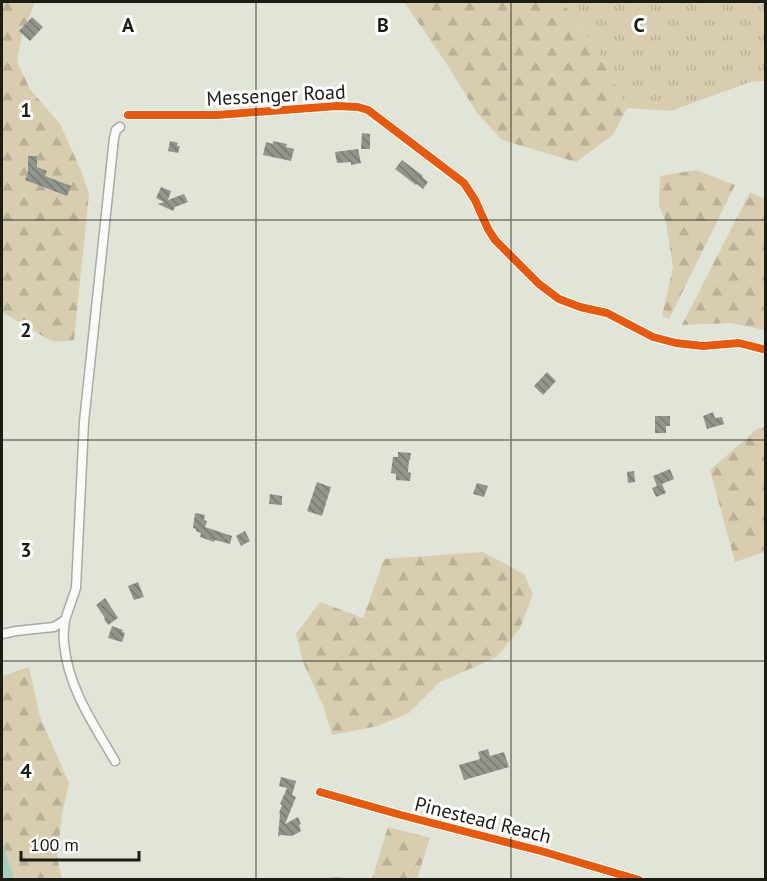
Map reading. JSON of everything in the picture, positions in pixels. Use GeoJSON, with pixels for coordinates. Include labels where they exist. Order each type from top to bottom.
{"type":"FeatureCollection","features":[{"type":"Feature","properties":{"kind":"street","name":"Messenger Road"},"geometry":{"type":"LineString","coordinates":[[128,115],[217,115],[337,106],[368,110],[464,183],[495,240],[539,284],[559,298],[580,307],[607,312],[653,338],[703,346],[739,343],[765,350]]}},
{"type":"Feature","properties":{"kind":"street"},"geometry":{"type":"LineString","coordinates":[[115,761],[81,704],[68,666],[64,642],[65,620],[76,588],[84,422],[114,138],[116,130],[120,127]]}},
{"type":"Feature","properties":{"kind":"street"},"geometry":{"type":"LineString","coordinates":[[2,634],[54,627],[65,620]]}},
{"type":"Feature","properties":{"kind":"street","name":"Pinestead Reach"},"geometry":{"type":"LineString","coordinates":[[320,792],[639,879]]}},
{"type":"Feature","properties":{"kind":"green space"},"geometry":{"type":"Polygon","coordinates":[[[2,2],[35,2],[22,35],[17,61],[30,89],[60,124],[89,194],[74,340],[56,342],[2,312],[2,2]]]}},
{"type":"Feature","properties":{"kind":"green space"},"geometry":{"type":"Polygon","coordinates":[[[404,2],[562,2],[601,56],[627,108],[613,135],[576,162],[502,140],[477,113],[404,2]]]}},
{"type":"Feature","properties":{"kind":"green space"},"geometry":{"type":"Polygon","coordinates":[[[562,2],[765,2],[765,81],[750,82],[671,111],[627,108],[601,56],[562,2]]]}},
{"type":"Feature","properties":{"kind":"green space"},"geometry":{"type":"Polygon","coordinates":[[[696,170],[735,185],[669,319],[662,316],[673,267],[666,222],[659,205],[660,176],[696,170]]]}},
{"type":"Feature","properties":{"kind":"green space"},"geometry":{"type":"Polygon","coordinates":[[[750,192],[765,199],[765,330],[730,323],[682,325],[750,192]]]}},
{"type":"Feature","properties":{"kind":"green space"},"geometry":{"type":"Polygon","coordinates":[[[765,427],[765,552],[735,562],[710,470],[757,429],[765,427]]]}},
{"type":"Feature","properties":{"kind":"green space"},"geometry":{"type":"Polygon","coordinates":[[[483,552],[524,574],[533,594],[520,628],[497,657],[440,682],[409,713],[378,726],[332,735],[324,708],[303,662],[296,634],[320,602],[363,618],[384,559],[483,552]]]}},
{"type":"Feature","properties":{"kind":"green space"},"geometry":{"type":"Polygon","coordinates":[[[29,667],[40,717],[69,783],[62,815],[57,858],[62,879],[14,879],[2,839],[2,676],[29,667]]]}},
{"type":"Feature","properties":{"kind":"green space"},"geometry":{"type":"Polygon","coordinates":[[[388,827],[430,838],[417,879],[372,879],[388,827]]]}},
{"type":"Feature","properties":{"kind":"green space"},"geometry":{"type":"Polygon","coordinates":[[[330,877],[372,879],[329,879],[330,877]]]}},
{"type":"Feature","properties":{"kind":"shaded area"},"geometry":{"type":"Polygon","coordinates":[[[2,839],[14,879],[2,879],[2,839]]]}},
{"type":"Feature","properties":{"kind":"building"},"geometry":{"type":"Polygon","coordinates":[[[32,17],[43,27],[30,41],[19,31],[32,17]]]}},
{"type":"Feature","properties":{"kind":"building"},"geometry":{"type":"Polygon","coordinates":[[[362,133],[370,134],[370,149],[361,149],[362,133]]]}},
{"type":"Feature","properties":{"kind":"building"},"geometry":{"type":"Polygon","coordinates":[[[170,141],[180,146],[178,153],[168,151],[170,141]]]}},
{"type":"Feature","properties":{"kind":"building"},"geometry":{"type":"Polygon","coordinates":[[[273,141],[287,144],[286,147],[294,149],[291,161],[263,155],[266,142],[273,144],[273,141]]]}},
{"type":"Feature","properties":{"kind":"building"},"geometry":{"type":"Polygon","coordinates":[[[358,149],[361,163],[351,165],[351,162],[337,163],[335,152],[358,149]]]}},
{"type":"Feature","properties":{"kind":"building"},"geometry":{"type":"Polygon","coordinates":[[[28,156],[37,156],[37,167],[47,171],[45,176],[71,186],[67,196],[25,180],[28,172],[28,156]]]}},
{"type":"Feature","properties":{"kind":"building"},"geometry":{"type":"Polygon","coordinates":[[[402,160],[428,182],[423,189],[395,169],[402,160]]]}},
{"type":"Feature","properties":{"kind":"building"},"geometry":{"type":"Polygon","coordinates":[[[161,187],[171,191],[168,200],[184,194],[188,202],[175,207],[173,211],[158,204],[164,202],[156,198],[161,187]]]}},
{"type":"Feature","properties":{"kind":"building"},"geometry":{"type":"Polygon","coordinates":[[[547,372],[556,381],[543,395],[534,386],[547,372]]]}},
{"type":"Feature","properties":{"kind":"building"},"geometry":{"type":"Polygon","coordinates":[[[713,412],[715,418],[722,417],[724,424],[707,429],[703,416],[713,412]]]}},
{"type":"Feature","properties":{"kind":"building"},"geometry":{"type":"Polygon","coordinates":[[[655,416],[670,416],[670,426],[666,426],[666,433],[655,433],[655,416]]]}},
{"type":"Feature","properties":{"kind":"building"},"geometry":{"type":"Polygon","coordinates":[[[398,452],[411,453],[408,472],[411,473],[410,481],[396,480],[396,474],[391,473],[393,457],[398,457],[398,452]]]}},
{"type":"Feature","properties":{"kind":"building"},"geometry":{"type":"Polygon","coordinates":[[[670,469],[674,479],[657,486],[653,476],[670,469]]]}},
{"type":"Feature","properties":{"kind":"building"},"geometry":{"type":"Polygon","coordinates":[[[634,471],[635,482],[628,483],[627,472],[634,471]]]}},
{"type":"Feature","properties":{"kind":"building"},"geometry":{"type":"Polygon","coordinates":[[[317,482],[331,487],[322,516],[307,511],[317,482]]]}},
{"type":"Feature","properties":{"kind":"building"},"geometry":{"type":"Polygon","coordinates":[[[477,483],[488,486],[484,497],[473,494],[477,483]]]}},
{"type":"Feature","properties":{"kind":"building"},"geometry":{"type":"Polygon","coordinates":[[[662,484],[666,493],[656,497],[652,488],[662,484]]]}},
{"type":"Feature","properties":{"kind":"building"},"geometry":{"type":"Polygon","coordinates":[[[270,494],[282,496],[282,505],[269,504],[270,494]]]}},
{"type":"Feature","properties":{"kind":"building"},"geometry":{"type":"Polygon","coordinates":[[[195,513],[205,515],[204,520],[207,521],[205,527],[232,536],[230,544],[200,537],[201,533],[193,528],[195,513]]]}},
{"type":"Feature","properties":{"kind":"building"},"geometry":{"type":"Polygon","coordinates":[[[245,531],[250,541],[241,546],[236,536],[245,531]]]}},
{"type":"Feature","properties":{"kind":"building"},"geometry":{"type":"Polygon","coordinates":[[[138,582],[144,597],[134,600],[128,586],[138,582]]]}},
{"type":"Feature","properties":{"kind":"building"},"geometry":{"type":"Polygon","coordinates":[[[105,598],[118,618],[108,625],[96,605],[105,598]]]}},
{"type":"Feature","properties":{"kind":"building"},"geometry":{"type":"Polygon","coordinates":[[[112,626],[125,633],[122,642],[108,638],[112,626]]]}},
{"type":"Feature","properties":{"kind":"building"},"geometry":{"type":"Polygon","coordinates":[[[488,749],[490,756],[504,752],[509,767],[464,780],[459,765],[480,759],[478,752],[488,749]]]}},
{"type":"Feature","properties":{"kind":"building"},"geometry":{"type":"Polygon","coordinates":[[[281,777],[296,781],[292,795],[296,797],[285,824],[298,817],[301,831],[292,836],[280,835],[278,837],[279,813],[282,805],[280,804],[287,788],[279,786],[281,777]]]}},
{"type":"Feature","properties":{"kind":"cycle path"},"geometry":{"type":"LineString","coordinates":[[128,115],[217,115],[337,106],[368,110],[464,183],[495,240],[539,284],[559,299],[607,313],[653,337],[676,343],[703,346],[739,343],[766,350]]}},
{"type":"Feature","properties":{"kind":"cycle path"},"geometry":{"type":"LineString","coordinates":[[320,792],[541,851],[639,880]]}}]}
